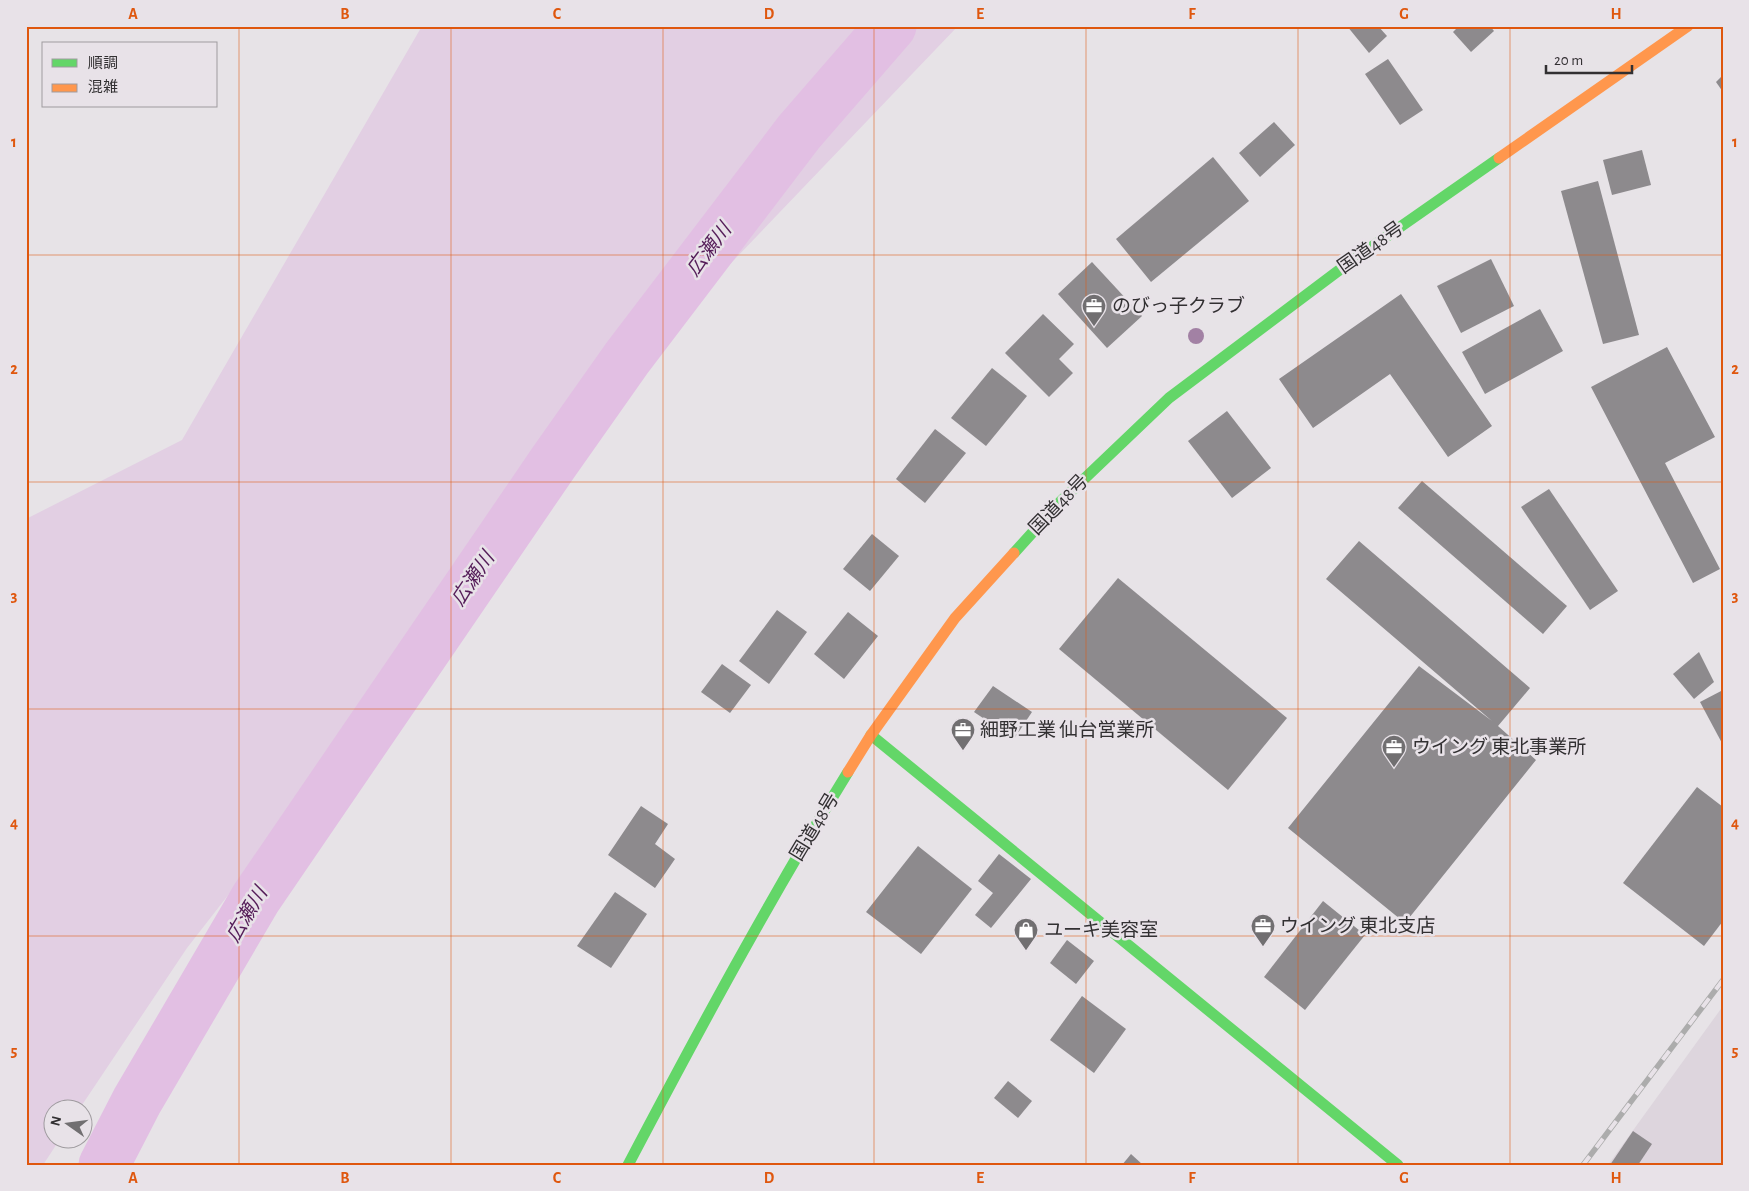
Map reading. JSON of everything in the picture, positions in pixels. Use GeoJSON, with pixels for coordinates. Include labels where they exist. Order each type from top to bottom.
{"type":"FeatureCollection","features":[{"type":"Feature","properties":{"kind":"main road","name":"国道48号"},"geometry":{"type":"LineString","coordinates":[[628,1165],[689,1048],[807,838],[871,735],[955,618],[1061,501],[1169,398],[1350,262],[1688,26]]}},
{"type":"Feature","properties":{"kind":"main road"},"geometry":{"type":"LineString","coordinates":[[871,735],[1398,1165]]}},
{"type":"Feature","properties":{"kind":"shaded area"},"geometry":{"type":"Polygon","coordinates":[[[422,26],[958,26],[668,329],[187,948],[87,1098],[42,1098],[42,1148],[54,1148],[43,1165],[26,1165],[26,519],[182,440],[422,26]]]}},
{"type":"Feature","properties":{"kind":"shaded area"},"geometry":{"type":"Polygon","coordinates":[[[1723,1006],[1723,1165],[1608,1165],[1723,1006]]]}},
{"type":"Feature","properties":{"kind":"building"},"geometry":{"type":"Polygon","coordinates":[[[1347,26],[1378,26],[1387,36],[1369,53],[1347,26]]]}},
{"type":"Feature","properties":{"kind":"building"},"geometry":{"type":"Polygon","coordinates":[[[1459,26],[1490,26],[1494,31],[1471,52],[1453,32],[1459,26]]]}},
{"type":"Feature","properties":{"kind":"building"},"geometry":{"type":"Polygon","coordinates":[[[1388,59],[1423,110],[1400,125],[1365,74],[1388,59]]]}},
{"type":"Feature","properties":{"kind":"building"},"geometry":{"type":"Polygon","coordinates":[[[1723,75],[1723,92],[1716,82],[1723,75]]]}},
{"type":"Feature","properties":{"kind":"building"},"geometry":{"type":"Polygon","coordinates":[[[1274,122],[1295,145],[1260,177],[1239,153],[1274,122]]]}},
{"type":"Feature","properties":{"kind":"building"},"geometry":{"type":"Polygon","coordinates":[[[1642,150],[1651,185],[1612,195],[1603,160],[1642,150]]]}},
{"type":"Feature","properties":{"kind":"building"},"geometry":{"type":"Polygon","coordinates":[[[1213,157],[1249,201],[1151,282],[1116,239],[1213,157]]]}},
{"type":"Feature","properties":{"kind":"building"},"geometry":{"type":"Polygon","coordinates":[[[1598,181],[1639,335],[1603,344],[1561,191],[1598,181]]]}},
{"type":"Feature","properties":{"kind":"building"},"geometry":{"type":"Polygon","coordinates":[[[1491,259],[1514,306],[1461,333],[1437,286],[1491,259]]]}},
{"type":"Feature","properties":{"kind":"building"},"geometry":{"type":"Polygon","coordinates":[[[1092,262],[1142,316],[1107,348],[1058,294],[1092,262]]]}},
{"type":"Feature","properties":{"kind":"building"},"geometry":{"type":"Polygon","coordinates":[[[1401,294],[1492,426],[1448,457],[1390,374],[1313,428],[1279,379],[1401,294]]]}},
{"type":"Feature","properties":{"kind":"building"},"geometry":{"type":"Polygon","coordinates":[[[1540,309],[1563,351],[1485,394],[1462,352],[1540,309]]]}},
{"type":"Feature","properties":{"kind":"building"},"geometry":{"type":"Polygon","coordinates":[[[1043,314],[1074,344],[1059,359],[1073,373],[1049,397],[1005,353],[1043,314]]]}},
{"type":"Feature","properties":{"kind":"building"},"geometry":{"type":"Polygon","coordinates":[[[1667,347],[1715,437],[1665,463],[1720,569],[1693,583],[1591,387],[1667,347]]]}},
{"type":"Feature","properties":{"kind":"building"},"geometry":{"type":"Polygon","coordinates":[[[992,368],[1027,396],[986,446],[951,418],[992,368]]]}},
{"type":"Feature","properties":{"kind":"building"},"geometry":{"type":"Polygon","coordinates":[[[1227,411],[1271,468],[1232,498],[1188,441],[1227,411]]]}},
{"type":"Feature","properties":{"kind":"building"},"geometry":{"type":"Polygon","coordinates":[[[935,429],[966,453],[925,503],[896,479],[935,429]]]}},
{"type":"Feature","properties":{"kind":"building"},"geometry":{"type":"Polygon","coordinates":[[[1422,481],[1567,606],[1543,634],[1398,508],[1422,481]]]}},
{"type":"Feature","properties":{"kind":"building"},"geometry":{"type":"Polygon","coordinates":[[[1549,489],[1618,591],[1590,610],[1521,507],[1549,489]]]}},
{"type":"Feature","properties":{"kind":"building"},"geometry":{"type":"Polygon","coordinates":[[[872,534],[899,556],[870,591],[843,569],[872,534]]]}},
{"type":"Feature","properties":{"kind":"building"},"geometry":{"type":"Polygon","coordinates":[[[1359,541],[1530,688],[1498,726],[1536,760],[1405,923],[1288,828],[1419,666],[1492,721],[1326,579],[1359,541]]]}},
{"type":"Feature","properties":{"kind":"building"},"geometry":{"type":"Polygon","coordinates":[[[1118,578],[1287,718],[1228,790],[1059,649],[1118,578]]]}},
{"type":"Feature","properties":{"kind":"building"},"geometry":{"type":"Polygon","coordinates":[[[777,610],[807,632],[769,684],[739,661],[777,610]]]}},
{"type":"Feature","properties":{"kind":"building"},"geometry":{"type":"Polygon","coordinates":[[[848,612],[878,636],[844,679],[814,654],[848,612]]]}},
{"type":"Feature","properties":{"kind":"building"},"geometry":{"type":"Polygon","coordinates":[[[1699,652],[1714,682],[1694,699],[1673,674],[1699,652]]]}},
{"type":"Feature","properties":{"kind":"building"},"geometry":{"type":"Polygon","coordinates":[[[722,664],[751,685],[730,713],[701,692],[722,664]]]}},
{"type":"Feature","properties":{"kind":"building"},"geometry":{"type":"Polygon","coordinates":[[[993,686],[1032,712],[1014,739],[974,712],[993,686]]]}},
{"type":"Feature","properties":{"kind":"building"},"geometry":{"type":"Polygon","coordinates":[[[1723,690],[1723,745],[1700,702],[1723,690]]]}},
{"type":"Feature","properties":{"kind":"building"},"geometry":{"type":"Polygon","coordinates":[[[1697,787],[1723,807],[1723,921],[1704,946],[1623,883],[1697,787]]]}},
{"type":"Feature","properties":{"kind":"building"},"geometry":{"type":"Polygon","coordinates":[[[641,806],[668,824],[655,844],[675,859],[655,888],[608,855],[641,806]]]}},
{"type":"Feature","properties":{"kind":"building"},"geometry":{"type":"Polygon","coordinates":[[[918,846],[972,889],[921,954],[866,912],[918,846]]]}},
{"type":"Feature","properties":{"kind":"building"},"geometry":{"type":"Polygon","coordinates":[[[999,854],[1031,879],[991,928],[975,915],[993,893],[978,881],[999,854]]]}},
{"type":"Feature","properties":{"kind":"building"},"geometry":{"type":"Polygon","coordinates":[[[615,892],[647,914],[611,968],[577,946],[615,892]]]}},
{"type":"Feature","properties":{"kind":"building"},"geometry":{"type":"Polygon","coordinates":[[[1323,901],[1365,935],[1305,1010],[1264,977],[1323,901]]]}},
{"type":"Feature","properties":{"kind":"building"},"geometry":{"type":"Polygon","coordinates":[[[1067,940],[1094,961],[1076,984],[1050,963],[1067,940]]]}},
{"type":"Feature","properties":{"kind":"building"},"geometry":{"type":"Polygon","coordinates":[[[1082,996],[1126,1029],[1094,1073],[1050,1040],[1082,996]]]}},
{"type":"Feature","properties":{"kind":"building"},"geometry":{"type":"Polygon","coordinates":[[[1008,1081],[1032,1101],[1018,1118],[994,1098],[1008,1081]]]}},
{"type":"Feature","properties":{"kind":"building"},"geometry":{"type":"Polygon","coordinates":[[[1633,1131],[1652,1144],[1638,1165],[1610,1165],[1633,1131]]]}},
{"type":"Feature","properties":{"kind":"building"},"geometry":{"type":"Polygon","coordinates":[[[1131,1154],[1143,1165],[1122,1165],[1131,1154]]]}},
{"type":"Feature","properties":{"kind":"waterway","name":"広瀬川"},"geometry":{"type":"LineString","coordinates":[[104,1165],[137,1101],[256,898],[553,463],[627,358],[799,132],[891,26]]}},
{"type":"Feature","properties":{"kind":"railway"},"geometry":{"type":"LineString","coordinates":[[1583,1165],[1723,980]]}},
{"type":"Feature","properties":{"kind":"traffic: fast"},"geometry":{"type":"LineString","coordinates":[[1014,553],[1061,501],[1169,398],[1350,262],[1499,158]]}},
{"type":"Feature","properties":{"kind":"traffic: fast"},"geometry":{"type":"LineString","coordinates":[[871,735],[1398,1165]]}},
{"type":"Feature","properties":{"kind":"traffic: fast"},"geometry":{"type":"LineString","coordinates":[[628,1165],[735,967],[790,869],[848,772]]}},
{"type":"Feature","properties":{"kind":"traffic: slow"},"geometry":{"type":"LineString","coordinates":[[1499,158],[1688,26]]}},
{"type":"Feature","properties":{"kind":"traffic: slow"},"geometry":{"type":"LineString","coordinates":[[848,772],[871,735],[955,618],[1014,553]]}},
{"type":"Feature","properties":{"kind":"place","name":"のびっ子クラブ"},"geometry":{"type":"Point","coordinates":[1094,327]}},
{"type":"Feature","properties":{"kind":"place","name":"細野工業 仙台営業所"},"geometry":{"type":"Point","coordinates":[963,751]}},
{"type":"Feature","properties":{"kind":"place","name":"ウイング 東北事業所"},"geometry":{"type":"Point","coordinates":[1394,768]}},
{"type":"Feature","properties":{"kind":"place","name":"ウイング 東北支店"},"geometry":{"type":"Point","coordinates":[1263,947]}},
{"type":"Feature","properties":{"kind":"place","name":"ユーキ美容室"},"geometry":{"type":"Point","coordinates":[1026,951]}}]}
